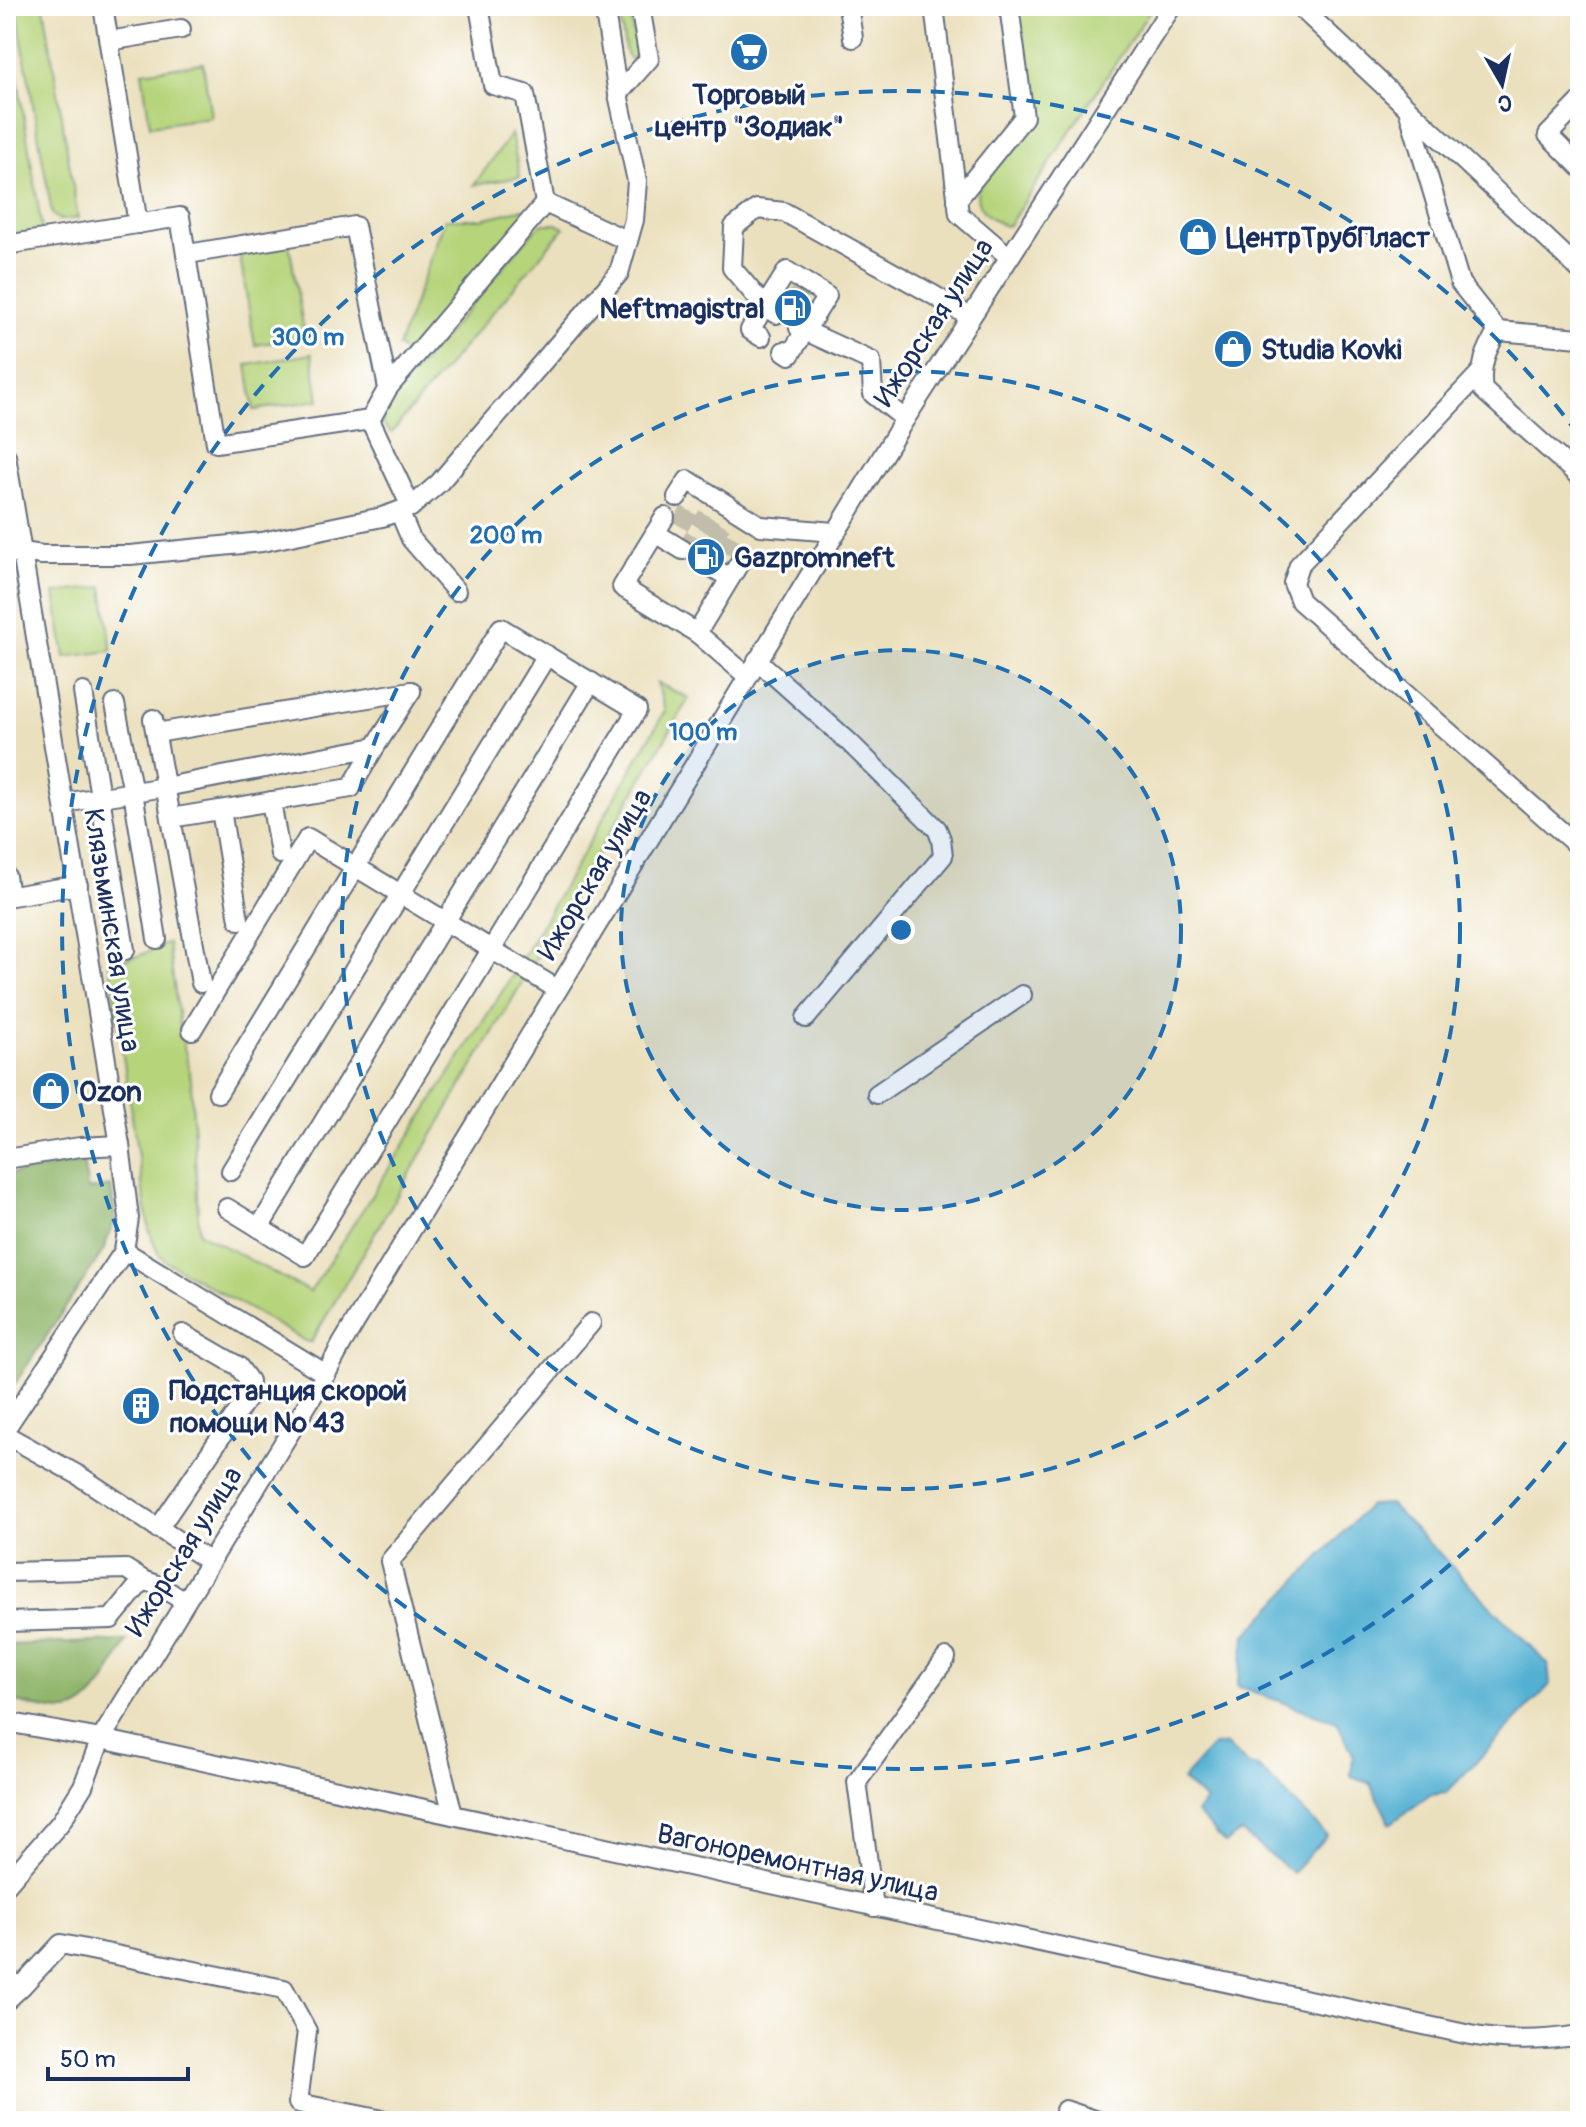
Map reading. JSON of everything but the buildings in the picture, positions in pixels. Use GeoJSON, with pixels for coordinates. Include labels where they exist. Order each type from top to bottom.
{"type":"FeatureCollection","features":[{"type":"Feature","properties":{"kind":"street"},"geometry":{"type":"LineString","coordinates":[[103,6],[138,224]]}},
{"type":"Feature","properties":{"kind":"street"},"geometry":{"type":"LineString","coordinates":[[479,6],[493,85],[525,94],[545,203]]}},
{"type":"Feature","properties":{"kind":"street"},"geometry":{"type":"LineString","coordinates":[[14,553],[130,555],[262,542],[382,517],[405,509],[439,483],[619,273],[634,220],[637,181],[618,94],[604,6]]}},
{"type":"Feature","properties":{"kind":"street"},"geometry":{"type":"LineString","coordinates":[[618,94],[649,59],[640,6]]}},
{"type":"Feature","properties":{"kind":"street"},"geometry":{"type":"LineString","coordinates":[[848,6],[853,38]]}},
{"type":"Feature","properties":{"kind":"street"},"geometry":{"type":"LineString","coordinates":[[934,6],[959,214],[1008,256]]}},
{"type":"Feature","properties":{"kind":"street"},"geometry":{"type":"LineString","coordinates":[[957,200],[1024,117],[1009,6]]}},
{"type":"Feature","properties":{"kind":"street","name":"Ижорская улица"},"geometry":{"type":"LineString","coordinates":[[6,1885],[60,1823],[83,1786],[101,1739],[326,1374],[834,532],[1008,256],[1172,6]]}},
{"type":"Feature","properties":{"kind":"street"},"geometry":{"type":"LineString","coordinates":[[1299,6],[1580,270]]}},
{"type":"Feature","properties":{"kind":"street"},"geometry":{"type":"LineString","coordinates":[[109,41],[181,29]]}},
{"type":"Feature","properties":{"kind":"street"},"geometry":{"type":"LineString","coordinates":[[1580,102],[1548,135],[1580,167]]}},
{"type":"Feature","properties":{"kind":"street"},"geometry":{"type":"LineString","coordinates":[[1408,108],[1460,283],[1498,331],[1580,338]]}},
{"type":"Feature","properties":{"kind":"street"},"geometry":{"type":"LineString","coordinates":[[545,203],[628,241]]}},
{"type":"Feature","properties":{"kind":"street"},"geometry":{"type":"LineString","coordinates":[[370,420],[388,388],[545,203]]}},
{"type":"Feature","properties":{"kind":"street"},"geometry":{"type":"LineString","coordinates":[[770,310],[732,268],[734,227],[757,209],[784,212],[970,317]]}},
{"type":"Feature","properties":{"kind":"street"},"geometry":{"type":"LineString","coordinates":[[6,245],[180,217],[216,443],[370,420]]}},
{"type":"Feature","properties":{"kind":"street"},"geometry":{"type":"LineString","coordinates":[[188,254],[355,226],[388,388]]}},
{"type":"Feature","properties":{"kind":"street"},"geometry":{"type":"LineString","coordinates":[[761,337],[750,330],[783,291],[787,271],[827,296],[814,310],[790,355],[784,351]]}},
{"type":"Feature","properties":{"kind":"street"},"geometry":{"type":"LineString","coordinates":[[802,330],[871,361],[873,394],[905,419]]}},
{"type":"Feature","properties":{"kind":"street"},"geometry":{"type":"LineString","coordinates":[[1498,331],[1488,347],[1480,373],[1299,565],[1293,583],[1300,601],[1580,848]]}},
{"type":"Feature","properties":{"kind":"street"},"geometry":{"type":"LineString","coordinates":[[1480,373],[1483,390],[1580,477]]}},
{"type":"Feature","properties":{"kind":"street"},"geometry":{"type":"LineString","coordinates":[[370,420],[405,509],[411,539],[456,591]]}},
{"type":"Feature","properties":{"kind":"street","name":"Клязьминская улица"},"geometry":{"type":"LineString","coordinates":[[6,456],[14,553],[64,803],[120,1145],[129,1218],[124,1251],[6,1428]]}},
{"type":"Feature","properties":{"kind":"street"},"geometry":{"type":"LineString","coordinates":[[722,514],[834,532]]}},
{"type":"Feature","properties":{"kind":"street"},"geometry":{"type":"LineString","coordinates":[[671,533],[622,587],[697,633],[747,676]]}},
{"type":"Feature","properties":{"kind":"street"},"geometry":{"type":"LineString","coordinates":[[697,633],[716,570],[733,557]]}},
{"type":"Feature","properties":{"kind":"street"},"geometry":{"type":"LineString","coordinates":[[218,1093],[501,628],[637,710],[305,1256],[227,1208]]}},
{"type":"Feature","properties":{"kind":"street"},"geometry":{"type":"LineString","coordinates":[[231,1171],[547,655]]}},
{"type":"Feature","properties":{"kind":"street"},"geometry":{"type":"LineString","coordinates":[[757,660],[850,743],[937,829],[941,839],[943,856],[806,1018]]}},
{"type":"Feature","properties":{"kind":"street"},"geometry":{"type":"LineString","coordinates":[[259,1228],[591,682]]}},
{"type":"Feature","properties":{"kind":"street"},"geometry":{"type":"LineString","coordinates":[[171,818],[351,788],[411,691],[154,726],[201,983]]}},
{"type":"Feature","properties":{"kind":"street"},"geometry":{"type":"LineString","coordinates":[[83,692],[125,950]]}},
{"type":"Feature","properties":{"kind":"street"},"geometry":{"type":"LineString","coordinates":[[115,704],[157,939]]}},
{"type":"Feature","properties":{"kind":"street"},"geometry":{"type":"LineString","coordinates":[[64,803],[375,747]]}},
{"type":"Feature","properties":{"kind":"street"},"geometry":{"type":"LineString","coordinates":[[271,801],[280,854]]}},
{"type":"Feature","properties":{"kind":"street"},"geometry":{"type":"LineString","coordinates":[[221,810],[239,920]]}},
{"type":"Feature","properties":{"kind":"street"},"geometry":{"type":"LineString","coordinates":[[192,1030],[308,838],[557,989]]}},
{"type":"Feature","properties":{"kind":"street"},"geometry":{"type":"LineString","coordinates":[[6,876],[8,896],[78,885]]}},
{"type":"Feature","properties":{"kind":"street"},"geometry":{"type":"LineString","coordinates":[[877,1094],[1022,995]]}},
{"type":"Feature","properties":{"kind":"street"},"geometry":{"type":"LineString","coordinates":[[6,1159],[80,1147],[120,1145]]}},
{"type":"Feature","properties":{"kind":"street"},"geometry":{"type":"LineString","coordinates":[[124,1251],[326,1374]]}},
{"type":"Feature","properties":{"kind":"street"},"geometry":{"type":"LineString","coordinates":[[453,1815],[390,1561],[591,1323]]}},
{"type":"Feature","properties":{"kind":"street"},"geometry":{"type":"LineString","coordinates":[[158,1529],[248,1397],[249,1381],[238,1366],[183,1334]]}},
{"type":"Feature","properties":{"kind":"street"},"geometry":{"type":"LineString","coordinates":[[6,1435],[78,1475],[210,1562]]}},
{"type":"Feature","properties":{"kind":"street"},"geometry":{"type":"LineString","coordinates":[[6,1572],[126,1569],[185,1602]]}},
{"type":"Feature","properties":{"kind":"street"},"geometry":{"type":"LineString","coordinates":[[6,1622],[111,1619],[143,1580]]}},
{"type":"Feature","properties":{"kind":"street"},"geometry":{"type":"LineString","coordinates":[[874,1907],[857,1782],[946,1658]]}},
{"type":"Feature","properties":{"kind":"street","name":"Вагоноремонтная улица"},"geometry":{"type":"LineString","coordinates":[[6,1722],[101,1739],[1496,2040],[1520,2041],[1580,2035]]}},
{"type":"Feature","properties":{"kind":"street"},"geometry":{"type":"LineString","coordinates":[[6,2001],[14,1982],[61,1944],[284,1989],[307,2031],[298,2103],[388,2121]]}},
{"type":"Feature","properties":{"kind":"street"},"geometry":{"type":"LineString","coordinates":[[1065,2110],[1098,2121]]}},
{"type":"Feature","properties":{"kind":"green space"},"geometry":{"type":"Polygon","coordinates":[[[6,6],[42,229],[11,236],[6,210],[6,6]]]}},
{"type":"Feature","properties":{"kind":"green space"},"geometry":{"type":"Polygon","coordinates":[[[16,6],[44,6],[78,218],[59,220],[52,214],[16,6]]]}},
{"type":"Feature","properties":{"kind":"green space"},"geometry":{"type":"Polygon","coordinates":[[[618,6],[628,6],[637,52],[634,59],[626,54],[618,6]]]}},
{"type":"Feature","properties":{"kind":"green space"},"geometry":{"type":"Polygon","coordinates":[[[1017,6],[1153,6],[1009,225],[1005,226],[984,212],[977,195],[978,188],[1030,121],[1017,6]]]}},
{"type":"Feature","properties":{"kind":"green space"},"geometry":{"type":"Polygon","coordinates":[[[203,63],[211,117],[150,126],[142,72],[203,63]]]}},
{"type":"Feature","properties":{"kind":"green space"},"geometry":{"type":"Polygon","coordinates":[[[511,134],[520,177],[474,185],[511,134]]]}},
{"type":"Feature","properties":{"kind":"green space"},"geometry":{"type":"Polygon","coordinates":[[[524,209],[525,219],[410,356],[398,347],[445,219],[481,219],[524,209]]]}},
{"type":"Feature","properties":{"kind":"green space"},"geometry":{"type":"Polygon","coordinates":[[[543,224],[556,224],[564,228],[391,433],[383,424],[381,412],[535,229],[543,224]]]}},
{"type":"Feature","properties":{"kind":"green space"},"geometry":{"type":"Polygon","coordinates":[[[289,243],[305,337],[255,345],[239,252],[289,243]]]}},
{"type":"Feature","properties":{"kind":"green space"},"geometry":{"type":"Polygon","coordinates":[[[312,354],[319,400],[254,410],[247,365],[312,354]]]}},
{"type":"Feature","properties":{"kind":"green space"},"geometry":{"type":"Polygon","coordinates":[[[103,587],[112,651],[65,657],[55,593],[103,587]]]}},
{"type":"Feature","properties":{"kind":"green space"},"geometry":{"type":"Polygon","coordinates":[[[657,683],[689,698],[311,1342],[167,1262],[158,1253],[149,1230],[109,963],[141,955],[168,943],[191,1080],[199,1233],[310,1292],[512,976],[665,711],[657,683]]]}},
{"type":"Feature","properties":{"kind":"green space"},"geometry":{"type":"Polygon","coordinates":[[[83,1162],[88,1190],[111,1186],[115,1219],[103,1251],[6,1397],[6,1175],[83,1162]]]}},
{"type":"Feature","properties":{"kind":"green space"},"geometry":{"type":"Polygon","coordinates":[[[127,1641],[96,1693],[78,1708],[53,1710],[6,1700],[6,1645],[127,1641]]]}},
{"type":"Feature","properties":{"kind":"water"},"geometry":{"type":"Polygon","coordinates":[[[1390,1504],[1548,1664],[1550,1685],[1446,1793],[1430,1795],[1390,1824],[1370,1783],[1351,1777],[1353,1754],[1337,1722],[1237,1686],[1246,1635],[1369,1505],[1390,1504]]]}},
{"type":"Feature","properties":{"kind":"water"},"geometry":{"type":"Polygon","coordinates":[[[1226,1745],[1248,1765],[1258,1767],[1327,1835],[1293,1873],[1241,1832],[1225,1843],[1197,1813],[1206,1801],[1182,1780],[1213,1746],[1226,1745]]]}},
{"type":"Feature","properties":{"kind":"tunnel"},"geometry":{"type":"LineString","coordinates":[[788,294],[811,308]]}},
{"type":"Feature","properties":{"kind":"tunnel"},"geometry":{"type":"LineString","coordinates":[[680,526],[692,506]]}},
{"type":"Feature","properties":{"kind":"tunnel"},"geometry":{"type":"LineString","coordinates":[[685,551],[707,515]]}},
{"type":"Feature","properties":{"kind":"tunnel"},"geometry":{"type":"LineString","coordinates":[[700,560],[722,524]]}},
{"type":"Feature","properties":{"kind":"tunnel"},"geometry":{"type":"LineString","coordinates":[[725,553],[736,533]]}},
{"type":"Feature","properties":{"kind":"tunnel"},"geometry":{"type":"LineString","coordinates":[[740,562],[751,542]]}},
{"type":"Feature","properties":{"kind":"place","name":"Торговый центр \"Зодиак\""},"geometry":{"type":"Point","coordinates":[749,52]}},
{"type":"Feature","properties":{"kind":"place","name":"ЦентрТрубПласт"},"geometry":{"type":"Point","coordinates":[1198,237]}},
{"type":"Feature","properties":{"kind":"place","name":"Neftmagistral"},"geometry":{"type":"Point","coordinates":[793,308]}},
{"type":"Feature","properties":{"kind":"place","name":"Studia Kovki"},"geometry":{"type":"Point","coordinates":[1233,349]}},
{"type":"Feature","properties":{"kind":"place","name":"Gazpromneft"},"geometry":{"type":"Point","coordinates":[706,557]}},
{"type":"Feature","properties":{"kind":"place","name":"Ozon"},"geometry":{"type":"Point","coordinates":[51,1091]}},
{"type":"Feature","properties":{"kind":"place","name":"Подстанция скорой помощи № 43"},"geometry":{"type":"Point","coordinates":[141,1406]}}]}
